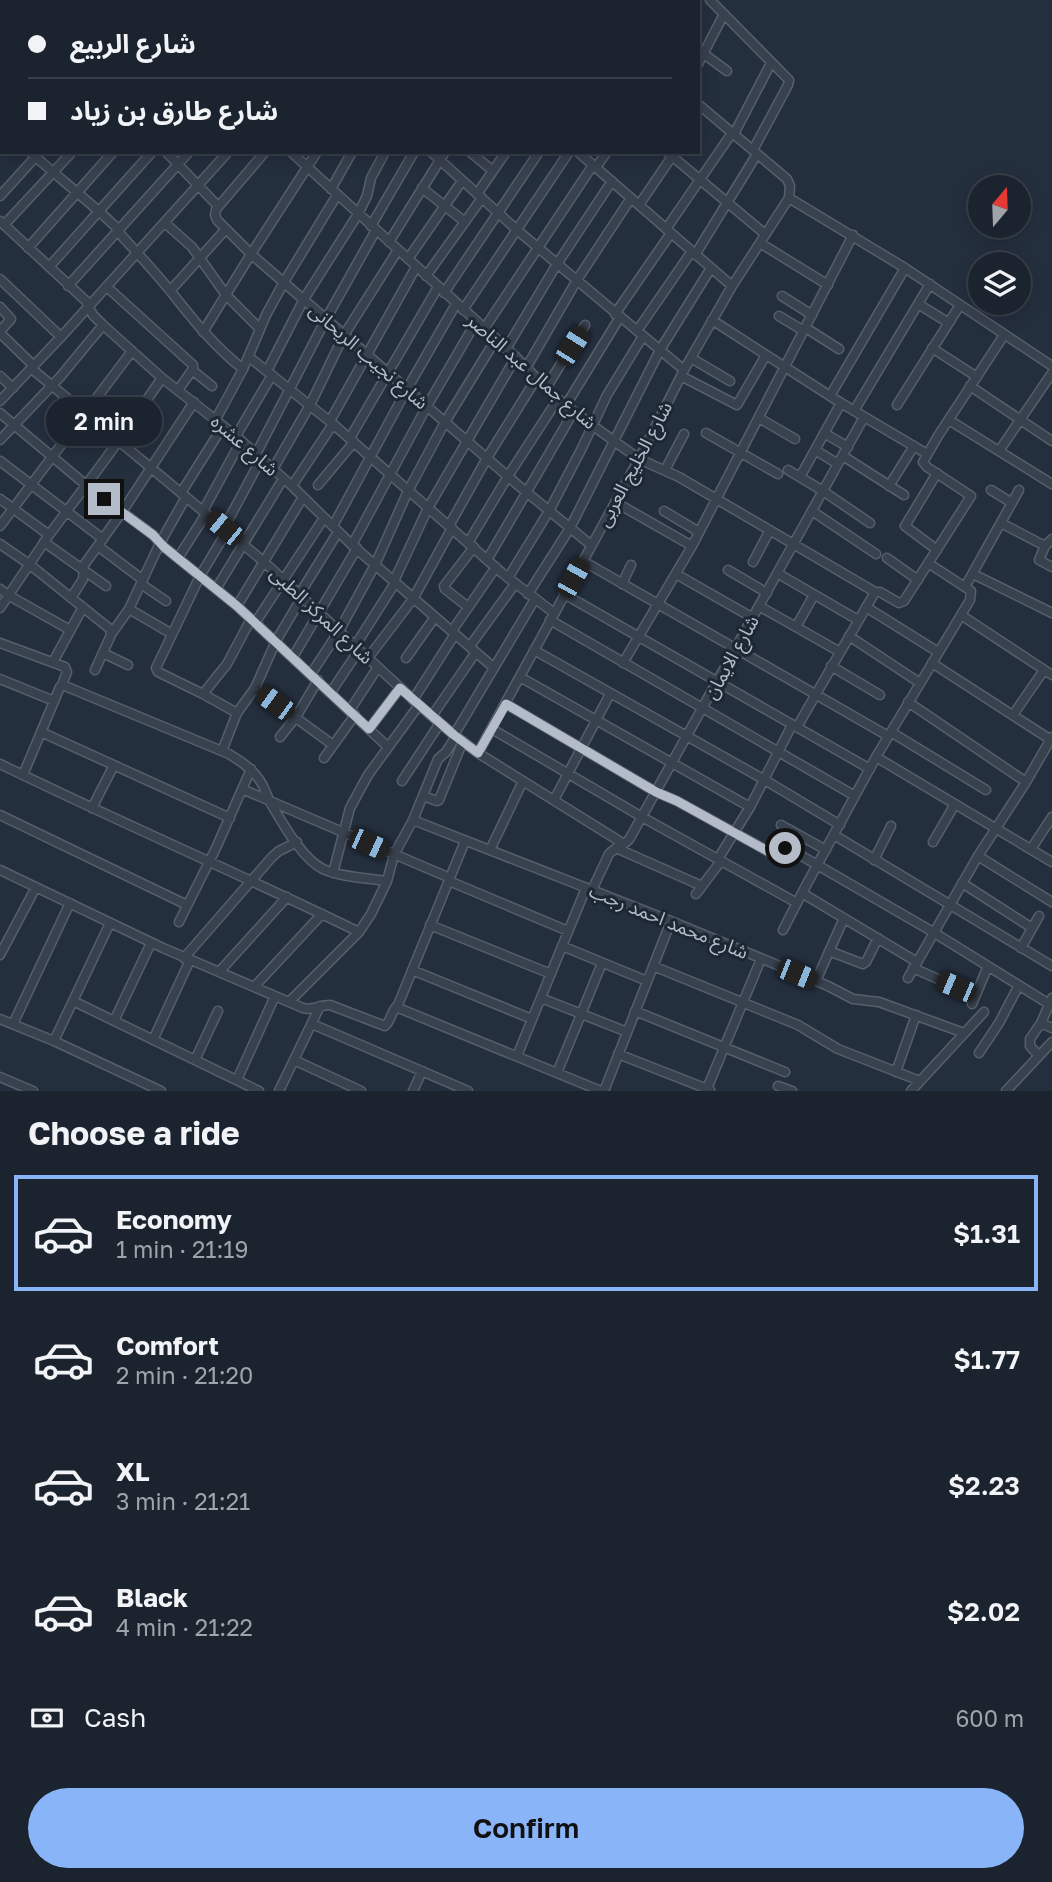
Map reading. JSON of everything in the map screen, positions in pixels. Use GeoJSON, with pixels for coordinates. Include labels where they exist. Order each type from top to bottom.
{"type":"FeatureCollection","features":[{"type":"Feature","properties":{"kind":"street"},"geometry":{"type":"LineString","coordinates":[[432,716],[512,581],[640,334],[728,203],[789,82],[710,0]]}},
{"type":"Feature","properties":{"kind":"street"},"geometry":{"type":"LineString","coordinates":[[700,61],[724,14]]}},
{"type":"Feature","properties":{"kind":"street"},"geometry":{"type":"LineString","coordinates":[[704,54],[727,71]]}},
{"type":"Feature","properties":{"kind":"street"},"geometry":{"type":"LineString","coordinates":[[566,405],[669,231],[733,133],[771,63]]}},
{"type":"Feature","properties":{"kind":"street"},"geometry":{"type":"LineString","coordinates":[[701,106],[787,179],[790,186],[789,198],[905,268],[1052,366]]}},
{"type":"Feature","properties":{"kind":"street"},"geometry":{"type":"LineString","coordinates":[[0,196],[36,154],[53,173],[119,230],[203,332],[243,369]]}},
{"type":"Feature","properties":{"kind":"street"},"geometry":{"type":"LineString","coordinates":[[2,223],[70,154]]}},
{"type":"Feature","properties":{"kind":"street"},"geometry":{"type":"LineString","coordinates":[[28,247],[111,154]]}},
{"type":"Feature","properties":{"kind":"street"},"geometry":{"type":"LineString","coordinates":[[48,267],[150,154]]}},
{"type":"Feature","properties":{"kind":"street","name":"شارع نجيب الريحانى"},"geometry":{"type":"LineString","coordinates":[[168,154],[218,207],[216,218],[251,254],[508,477],[591,545]]}},
{"type":"Feature","properties":{"kind":"street"},"geometry":{"type":"LineString","coordinates":[[68,286],[187,154]]}},
{"type":"Feature","properties":{"kind":"street"},"geometry":{"type":"LineString","coordinates":[[0,401],[226,154]]}},
{"type":"Feature","properties":{"kind":"street"},"geometry":{"type":"LineString","coordinates":[[218,207],[263,154]]}},
{"type":"Feature","properties":{"kind":"street","name":"شارع جمال عبد الناصر"},"geometry":{"type":"LineString","coordinates":[[293,154],[516,357],[558,399],[639,459],[664,470],[896,602],[902,603],[918,580]]}},
{"type":"Feature","properties":{"kind":"street"},"geometry":{"type":"LineString","coordinates":[[203,332],[316,154]]}},
{"type":"Feature","properties":{"kind":"street"},"geometry":{"type":"LineString","coordinates":[[95,670],[111,633],[128,609],[220,423],[260,329],[334,192],[351,154]]}},
{"type":"Feature","properties":{"kind":"street"},"geometry":{"type":"LineString","coordinates":[[178,558],[205,512],[304,299],[358,214],[367,196],[371,178],[384,154]]}},
{"type":"Feature","properties":{"kind":"street"},"geometry":{"type":"LineString","coordinates":[[237,713],[158,672],[156,666],[226,530],[290,389],[413,154]]}},
{"type":"Feature","properties":{"kind":"street"},"geometry":{"type":"LineString","coordinates":[[474,154],[493,171]]}},
{"type":"Feature","properties":{"kind":"street"},"geometry":{"type":"LineString","coordinates":[[426,276],[465,222],[505,154]]}},
{"type":"Feature","properties":{"kind":"street"},"geometry":{"type":"LineString","coordinates":[[318,485],[352,440],[388,373],[441,290],[538,154]]}},
{"type":"Feature","properties":{"kind":"street"},"geometry":{"type":"LineString","coordinates":[[463,310],[568,154]]}},
{"type":"Feature","properties":{"kind":"street"},"geometry":{"type":"LineString","coordinates":[[581,154],[732,286]]}},
{"type":"Feature","properties":{"kind":"street"},"geometry":{"type":"LineString","coordinates":[[484,329],[594,166],[605,154]]}},
{"type":"Feature","properties":{"kind":"street"},"geometry":{"type":"LineString","coordinates":[[639,205],[671,154],[765,234]]}},
{"type":"Feature","properties":{"kind":"street"},"geometry":{"type":"LineString","coordinates":[[389,242],[442,156],[462,181],[660,350],[683,373],[737,405],[766,355]]}},
{"type":"Feature","properties":{"kind":"street"},"geometry":{"type":"LineString","coordinates":[[408,260],[462,181]]}},
{"type":"Feature","properties":{"kind":"street"},"geometry":{"type":"LineString","coordinates":[[506,349],[557,264],[612,181]]}},
{"type":"Feature","properties":{"kind":"street"},"geometry":{"type":"LineString","coordinates":[[422,188],[465,222]]}},
{"type":"Feature","properties":{"kind":"street"},"geometry":{"type":"LineString","coordinates":[[526,368],[577,281],[631,198]]}},
{"type":"Feature","properties":{"kind":"street","name":"شارع الخليج العربى"},"geometry":{"type":"LineString","coordinates":[[478,753],[712,320],[789,198]]}},
{"type":"Feature","properties":{"kind":"street","name":"شارع عشره"},"geometry":{"type":"LineString","coordinates":[[2,223],[89,306],[93,315],[103,325],[162,378],[239,439],[354,547],[493,667]]}},
{"type":"Feature","properties":{"kind":"street"},"geometry":{"type":"LineString","coordinates":[[165,223],[192,247],[226,295],[260,329]]}},
{"type":"Feature","properties":{"kind":"street"},"geometry":{"type":"LineString","coordinates":[[170,291],[226,229]]}},
{"type":"Feature","properties":{"kind":"street"},"geometry":{"type":"LineString","coordinates":[[623,663],[692,546],[853,235]]}},
{"type":"Feature","properties":{"kind":"street"},"geometry":{"type":"LineString","coordinates":[[760,243],[828,285]]}},
{"type":"Feature","properties":{"kind":"street"},"geometry":{"type":"LineString","coordinates":[[273,469],[310,405],[344,335],[398,250]]}},
{"type":"Feature","properties":{"kind":"street"},"geometry":{"type":"LineString","coordinates":[[292,486],[332,422],[366,354],[416,267]]}},
{"type":"Feature","properties":{"kind":"street"},"geometry":{"type":"LineString","coordinates":[[423,796],[439,800],[457,738],[493,667],[570,528],[660,350],[711,268]]}},
{"type":"Feature","properties":{"kind":"street"},"geometry":{"type":"LineString","coordinates":[[830,396],[905,268]]}},
{"type":"Feature","properties":{"kind":"street"},"geometry":{"type":"LineString","coordinates":[[0,279],[61,337]]}},
{"type":"Feature","properties":{"kind":"street"},"geometry":{"type":"LineString","coordinates":[[854,411],[930,284]]}},
{"type":"Feature","properties":{"kind":"street"},"geometry":{"type":"LineString","coordinates":[[107,286],[193,365],[178,390]]}},
{"type":"Feature","properties":{"kind":"street"},"geometry":{"type":"LineString","coordinates":[[782,296],[812,315]]}},
{"type":"Feature","properties":{"kind":"street"},"geometry":{"type":"LineString","coordinates":[[222,751],[237,713],[255,688],[276,641],[370,457],[456,304]]}},
{"type":"Feature","properties":{"kind":"street"},"geometry":{"type":"LineString","coordinates":[[918,304],[949,323]]}},
{"type":"Feature","properties":{"kind":"street"},"geometry":{"type":"LineString","coordinates":[[897,405],[960,305]]}},
{"type":"Feature","properties":{"kind":"street","name":"شارع المركز الطبى"},"geometry":{"type":"LineString","coordinates":[[0,307],[11,319],[0,332],[51,386],[263,561],[457,738],[620,846],[702,886]]}},
{"type":"Feature","properties":{"kind":"street"},"geometry":{"type":"LineString","coordinates":[[779,316],[839,349]]}},
{"type":"Feature","properties":{"kind":"street"},"geometry":{"type":"LineString","coordinates":[[712,320],[841,403],[927,454]]}},
{"type":"Feature","properties":{"kind":"street"},"geometry":{"type":"LineString","coordinates":[[293,657],[319,614],[427,406],[476,322]]}},
{"type":"Feature","properties":{"kind":"street"},"geometry":{"type":"LineString","coordinates":[[0,440],[103,325]]}},
{"type":"Feature","properties":{"kind":"street"},"geometry":{"type":"LineString","coordinates":[[546,388],[585,325]]}},
{"type":"Feature","properties":{"kind":"street"},"geometry":{"type":"LineString","coordinates":[[887,558],[918,580],[971,496],[923,462],[1004,335]]}},
{"type":"Feature","properties":{"kind":"street"},"geometry":{"type":"LineString","coordinates":[[280,737],[296,718],[314,677],[375,565],[408,491],[445,422],[496,340]]}},
{"type":"Feature","properties":{"kind":"street"},"geometry":{"type":"LineString","coordinates":[[932,348],[977,377]]}},
{"type":"Feature","properties":{"kind":"street"},"geometry":{"type":"LineString","coordinates":[[0,526],[132,351]]}},
{"type":"Feature","properties":{"kind":"street"},"geometry":{"type":"LineString","coordinates":[[249,357],[332,422],[552,617],[623,663],[855,796]]}},
{"type":"Feature","properties":{"kind":"street"},"geometry":{"type":"LineString","coordinates":[[331,692],[394,582],[428,508],[516,357]]}},
{"type":"Feature","properties":{"kind":"street"},"geometry":{"type":"LineString","coordinates":[[691,358],[730,381]]}},
{"type":"Feature","properties":{"kind":"street"},"geometry":{"type":"LineString","coordinates":[[192,370],[212,386]]}},
{"type":"Feature","properties":{"kind":"street"},"geometry":{"type":"LineString","coordinates":[[999,452],[1052,373]]}},
{"type":"Feature","properties":{"kind":"street"},"geometry":{"type":"LineString","coordinates":[[0,376],[13,388]]}},
{"type":"Feature","properties":{"kind":"street"},"geometry":{"type":"LineString","coordinates":[[0,608],[162,378]]}},
{"type":"Feature","properties":{"kind":"street"},"geometry":{"type":"LineString","coordinates":[[368,658],[413,599],[487,458],[536,379]]}},
{"type":"Feature","properties":{"kind":"street"},"geometry":{"type":"LineString","coordinates":[[970,386],[1052,441]]}},
{"type":"Feature","properties":{"kind":"street"},"geometry":{"type":"LineString","coordinates":[[468,607],[444,586],[558,399]]}},
{"type":"Feature","properties":{"kind":"street"},"geometry":{"type":"LineString","coordinates":[[71,598],[83,579],[84,565],[194,402]]}},
{"type":"Feature","properties":{"kind":"street"},"geometry":{"type":"LineString","coordinates":[[800,477],[841,403]]}},
{"type":"Feature","properties":{"kind":"street"},"geometry":{"type":"LineString","coordinates":[[487,560],[574,411]]}},
{"type":"Feature","properties":{"kind":"street"},"geometry":{"type":"LineString","coordinates":[[0,414],[86,485],[153,535],[237,606],[388,747]]}},
{"type":"Feature","properties":{"kind":"street","name":"شارع الايمان"},"geometry":{"type":"LineString","coordinates":[[517,1056],[568,931],[589,889],[609,854],[630,838],[864,417]]}},
{"type":"Feature","properties":{"kind":"street"},"geometry":{"type":"LineString","coordinates":[[759,418],[795,439]]}},
{"type":"Feature","properties":{"kind":"street"},"geometry":{"type":"LineString","coordinates":[[949,420],[1052,484]]}},
{"type":"Feature","properties":{"kind":"street"},"geometry":{"type":"LineString","coordinates":[[706,433],[778,474]]}},
{"type":"Feature","properties":{"kind":"street"},"geometry":{"type":"LineString","coordinates":[[824,433],[848,447]]}},
{"type":"Feature","properties":{"kind":"street"},"geometry":{"type":"LineString","coordinates":[[664,470],[684,434]]}},
{"type":"Feature","properties":{"kind":"street"},"geometry":{"type":"LineString","coordinates":[[889,486],[914,446]]}},
{"type":"Feature","properties":{"kind":"street"},"geometry":{"type":"LineString","coordinates":[[816,450],[841,460],[904,495]]}},
{"type":"Feature","properties":{"kind":"street"},"geometry":{"type":"LineString","coordinates":[[0,461],[66,512],[166,601]]}},
{"type":"Feature","properties":{"kind":"street"},"geometry":{"type":"LineString","coordinates":[[788,470],[870,523]]}},
{"type":"Feature","properties":{"kind":"street"},"geometry":{"type":"LineString","coordinates":[[937,473],[905,526],[937,550]]}},
{"type":"Feature","properties":{"kind":"street"},"geometry":{"type":"LineString","coordinates":[[216,589],[283,479]]}},
{"type":"Feature","properties":{"kind":"street"},"geometry":{"type":"LineString","coordinates":[[991,490],[1012,503]]}},
{"type":"Feature","properties":{"kind":"street"},"geometry":{"type":"LineString","coordinates":[[965,587],[1020,490]]}},
{"type":"Feature","properties":{"kind":"street"},"geometry":{"type":"LineString","coordinates":[[237,606],[303,497]]}},
{"type":"Feature","properties":{"kind":"street"},"geometry":{"type":"LineString","coordinates":[[0,499],[83,570],[106,586]]}},
{"type":"Feature","properties":{"kind":"street"},"geometry":{"type":"LineString","coordinates":[[615,502],[692,546]]}},
{"type":"Feature","properties":{"kind":"street"},"geometry":{"type":"LineString","coordinates":[[664,511],[699,532]]}},
{"type":"Feature","properties":{"kind":"street"},"geometry":{"type":"LineString","coordinates":[[812,511],[877,554]]}},
{"type":"Feature","properties":{"kind":"street"},"geometry":{"type":"LineString","coordinates":[[203,694],[227,664],[253,621],[324,518]]}},
{"type":"Feature","properties":{"kind":"street"},"geometry":{"type":"LineString","coordinates":[[1001,523],[1049,543],[1040,560],[1052,567]]}},
{"type":"Feature","properties":{"kind":"street"},"geometry":{"type":"LineString","coordinates":[[753,562],[770,530]]}},
{"type":"Feature","properties":{"kind":"street"},"geometry":{"type":"LineString","coordinates":[[0,544],[83,607],[110,629],[111,633]]}},
{"type":"Feature","properties":{"kind":"street"},"geometry":{"type":"LineString","coordinates":[[583,561],[986,790]]}},
{"type":"Feature","properties":{"kind":"street"},"geometry":{"type":"LineString","coordinates":[[783,930],[876,757],[972,596],[971,591],[928,563]]}},
{"type":"Feature","properties":{"kind":"street"},"geometry":{"type":"LineString","coordinates":[[621,583],[631,565]]}},
{"type":"Feature","properties":{"kind":"street"},"geometry":{"type":"LineString","coordinates":[[333,873],[350,808],[416,702],[468,607],[495,568]]}},
{"type":"Feature","properties":{"kind":"street"},"geometry":{"type":"LineString","coordinates":[[728,570],[766,593]]}},
{"type":"Feature","properties":{"kind":"street"},"geometry":{"type":"LineString","coordinates":[[777,573],[858,620]]}},
{"type":"Feature","properties":{"kind":"street"},"geometry":{"type":"LineString","coordinates":[[676,574],[752,618]]}},
{"type":"Feature","properties":{"kind":"street"},"geometry":{"type":"LineString","coordinates":[[972,574],[1052,613]]}},
{"type":"Feature","properties":{"kind":"street"},"geometry":{"type":"LineString","coordinates":[[0,589],[70,630]]}},
{"type":"Feature","properties":{"kind":"street"},"geometry":{"type":"LineString","coordinates":[[696,894],[719,860],[778,752],[875,592]]}},
{"type":"Feature","properties":{"kind":"street"},"geometry":{"type":"LineString","coordinates":[[564,594],[870,769]]}},
{"type":"Feature","properties":{"kind":"street"},"geometry":{"type":"LineString","coordinates":[[796,627],[814,595]]}},
{"type":"Feature","properties":{"kind":"street"},"geometry":{"type":"LineString","coordinates":[[759,606],[840,652]]}},
{"type":"Feature","properties":{"kind":"street"},"geometry":{"type":"LineString","coordinates":[[53,662],[83,607]]}},
{"type":"Feature","properties":{"kind":"street"},"geometry":{"type":"LineString","coordinates":[[866,607],[938,652]]}},
{"type":"Feature","properties":{"kind":"street"},"geometry":{"type":"LineString","coordinates":[[128,609],[172,634]]}},
{"type":"Feature","properties":{"kind":"street"},"geometry":{"type":"LineString","coordinates":[[961,615],[1048,673],[1013,715]]}},
{"type":"Feature","properties":{"kind":"street"},"geometry":{"type":"LineString","coordinates":[[406,658],[435,617]]}},
{"type":"Feature","properties":{"kind":"street"},"geometry":{"type":"LineString","coordinates":[[849,636],[920,683]]}},
{"type":"Feature","properties":{"kind":"street"},"geometry":{"type":"LineString","coordinates":[[0,643],[67,669],[64,684],[60,687],[23,775]]}},
{"type":"Feature","properties":{"kind":"street"},"geometry":{"type":"LineString","coordinates":[[534,650],[840,825]]}},
{"type":"Feature","properties":{"kind":"street"},"geometry":{"type":"LineString","coordinates":[[103,653],[128,665]]}},
{"type":"Feature","properties":{"kind":"street"},"geometry":{"type":"LineString","coordinates":[[908,978],[961,883],[1051,738],[932,663]]}},
{"type":"Feature","properties":{"kind":"street"},"geometry":{"type":"LineString","coordinates":[[831,666],[880,695]]}},
{"type":"Feature","properties":{"kind":"street"},"geometry":{"type":"LineString","coordinates":[[324,758],[378,667]]}},
{"type":"Feature","properties":{"kind":"street"},"geometry":{"type":"LineString","coordinates":[[520,677],[750,807]]}},
{"type":"Feature","properties":{"kind":"street"},"geometry":{"type":"LineString","coordinates":[[0,679],[54,701]]}},
{"type":"Feature","properties":{"kind":"street"},"geometry":{"type":"LineString","coordinates":[[64,684],[222,751],[251,769],[297,842],[311,861],[321,869],[387,881]]}},
{"type":"Feature","properties":{"kind":"street"},"geometry":{"type":"LineString","coordinates":[[255,688],[333,745]]}},
{"type":"Feature","properties":{"kind":"street"},"geometry":{"type":"LineString","coordinates":[[369,729],[400,688]]}},
{"type":"Feature","properties":{"kind":"street"},"geometry":{"type":"LineString","coordinates":[[554,800],[610,694]]}},
{"type":"Feature","properties":{"kind":"street"},"geometry":{"type":"LineString","coordinates":[[908,702],[1026,782]]}},
{"type":"Feature","properties":{"kind":"street"},"geometry":{"type":"LineString","coordinates":[[506,704],[656,792],[773,854],[788,848],[1050,1001],[1029,1043],[1039,1056]]}},
{"type":"Feature","properties":{"kind":"street"},"geometry":{"type":"LineString","coordinates":[[402,781],[440,723]]}},
{"type":"Feature","properties":{"kind":"street"},"geometry":{"type":"LineString","coordinates":[[492,729],[642,817],[797,903]]}},
{"type":"Feature","properties":{"kind":"street"},"geometry":{"type":"LineString","coordinates":[[41,732],[230,818]]}},
{"type":"Feature","properties":{"kind":"street"},"geometry":{"type":"LineString","coordinates":[[289,1002],[359,932],[375,908],[387,881],[394,855],[438,759],[457,738]]}},
{"type":"Feature","properties":{"kind":"street"},"geometry":{"type":"LineString","coordinates":[[876,757],[1052,862]]}},
{"type":"Feature","properties":{"kind":"street"},"geometry":{"type":"LineString","coordinates":[[0,764],[359,932]]}},
{"type":"Feature","properties":{"kind":"street"},"geometry":{"type":"LineString","coordinates":[[92,808],[114,765]]}},
{"type":"Feature","properties":{"kind":"street"},"geometry":{"type":"LineString","coordinates":[[179,922],[251,769]]}},
{"type":"Feature","properties":{"kind":"street"},"geometry":{"type":"LineString","coordinates":[[490,850],[523,781]]}},
{"type":"Feature","properties":{"kind":"street"},"geometry":{"type":"LineString","coordinates":[[242,789],[568,931]]}},
{"type":"Feature","properties":{"kind":"street"},"geometry":{"type":"LineString","coordinates":[[933,842],[955,804]]}},
{"type":"Feature","properties":{"kind":"street"},"geometry":{"type":"LineString","coordinates":[[0,816],[187,905]]}},
{"type":"Feature","properties":{"kind":"street"},"geometry":{"type":"LineString","coordinates":[[1031,849],[1051,819]]}},
{"type":"Feature","properties":{"kind":"street","name":"شارع محمد احمد رجب"},"geometry":{"type":"LineString","coordinates":[[412,820],[671,921],[816,981],[852,999],[871,999],[964,1033]]}},
{"type":"Feature","properties":{"kind":"street"},"geometry":{"type":"LineString","coordinates":[[780,825],[826,850]]}},
{"type":"Feature","properties":{"kind":"street"},"geometry":{"type":"LineString","coordinates":[[874,860],[891,826]]}},
{"type":"Feature","properties":{"kind":"street"},"geometry":{"type":"LineString","coordinates":[[834,835],[1052,966]]}},
{"type":"Feature","properties":{"kind":"street"},"geometry":{"type":"LineString","coordinates":[[0,870],[151,943],[289,1002],[310,1010],[330,1005],[384,1026],[396,1007],[465,841]]}},
{"type":"Feature","properties":{"kind":"street"},"geometry":{"type":"LineString","coordinates":[[153,1040],[187,959],[279,850],[297,842]]}},
{"type":"Feature","properties":{"kind":"street"},"geometry":{"type":"LineString","coordinates":[[978,856],[1052,902]]}},
{"type":"Feature","properties":{"kind":"street"},"geometry":{"type":"LineString","coordinates":[[961,883],[1032,928]]}},
{"type":"Feature","properties":{"kind":"street"},"geometry":{"type":"LineString","coordinates":[[0,955],[36,887]]}},
{"type":"Feature","properties":{"kind":"street"},"geometry":{"type":"LineString","coordinates":[[802,893],[878,938],[915,965],[956,987]]}},
{"type":"Feature","properties":{"kind":"street"},"geometry":{"type":"LineString","coordinates":[[219,972],[287,897]]}},
{"type":"Feature","properties":{"kind":"street"},"geometry":{"type":"LineString","coordinates":[[13,1024],[70,904]]}},
{"type":"Feature","properties":{"kind":"street"},"geometry":{"type":"LineString","coordinates":[[254,987],[322,914]]}},
{"type":"Feature","properties":{"kind":"street"},"geometry":{"type":"LineString","coordinates":[[1021,948],[1039,916]]}},
{"type":"Feature","properties":{"kind":"street"},"geometry":{"type":"LineString","coordinates":[[816,981],[844,918]]}},
{"type":"Feature","properties":{"kind":"street"},"geometry":{"type":"LineString","coordinates":[[396,1007],[602,1091],[671,921]]}},
{"type":"Feature","properties":{"kind":"street"},"geometry":{"type":"LineString","coordinates":[[54,1041],[110,923]]}},
{"type":"Feature","properties":{"kind":"street"},"geometry":{"type":"LineString","coordinates":[[430,925],[551,974]]}},
{"type":"Feature","properties":{"kind":"street"},"geometry":{"type":"LineString","coordinates":[[829,951],[863,964],[878,938]]}},
{"type":"Feature","properties":{"kind":"street"},"geometry":{"type":"LineString","coordinates":[[114,1021],[151,943]]}},
{"type":"Feature","properties":{"kind":"street"},"geometry":{"type":"LineString","coordinates":[[562,946],[647,981]]}},
{"type":"Feature","properties":{"kind":"street"},"geometry":{"type":"LineString","coordinates":[[618,1054],[708,1090],[761,959]]}},
{"type":"Feature","properties":{"kind":"street"},"geometry":{"type":"LineString","coordinates":[[558,1073],[602,963]]}},
{"type":"Feature","properties":{"kind":"street"},"geometry":{"type":"LineString","coordinates":[[653,966],[808,1030],[838,1049],[920,1081]]}},
{"type":"Feature","properties":{"kind":"street"},"geometry":{"type":"LineString","coordinates":[[972,1004],[988,966]]}},
{"type":"Feature","properties":{"kind":"street"},"geometry":{"type":"LineString","coordinates":[[412,970],[532,1019]]}},
{"type":"Feature","properties":{"kind":"street"},"geometry":{"type":"LineString","coordinates":[[979,1053],[1019,985]]}},
{"type":"Feature","properties":{"kind":"street"},"geometry":{"type":"LineString","coordinates":[[237,1080],[275,996]]}},
{"type":"Feature","properties":{"kind":"street"},"geometry":{"type":"LineString","coordinates":[[541,998],[627,1032]]}},
{"type":"Feature","properties":{"kind":"street"},"geometry":{"type":"LineString","coordinates":[[73,1001],[259,1091]]}},
{"type":"Feature","properties":{"kind":"street"},"geometry":{"type":"LineString","coordinates":[[279,1091],[320,1006]]}},
{"type":"Feature","properties":{"kind":"street"},"geometry":{"type":"LineString","coordinates":[[195,1060],[218,1011]]}},
{"type":"Feature","properties":{"kind":"street"},"geometry":{"type":"LineString","coordinates":[[635,1011],[785,1072]]}},
{"type":"Feature","properties":{"kind":"street"},"geometry":{"type":"LineString","coordinates":[[911,1091],[984,1012]]}},
{"type":"Feature","properties":{"kind":"street"},"geometry":{"type":"LineString","coordinates":[[896,1072],[916,1015]]}},
{"type":"Feature","properties":{"kind":"street"},"geometry":{"type":"LineString","coordinates":[[0,1019],[161,1091]]}},
{"type":"Feature","properties":{"kind":"street"},"geometry":{"type":"LineString","coordinates":[[1041,1023],[1052,1028]]}},
{"type":"Feature","properties":{"kind":"street"},"geometry":{"type":"LineString","coordinates":[[312,1024],[468,1091]]}},
{"type":"Feature","properties":{"kind":"street"},"geometry":{"type":"LineString","coordinates":[[1006,1091],[1052,1042]]}},
{"type":"Feature","properties":{"kind":"street"},"geometry":{"type":"LineString","coordinates":[[294,1060],[361,1091]]}},
{"type":"Feature","properties":{"kind":"street"},"geometry":{"type":"LineString","coordinates":[[413,1091],[422,1071]]}},
{"type":"Feature","properties":{"kind":"street"},"geometry":{"type":"LineString","coordinates":[[0,1077],[33,1091]]}},
{"type":"Feature","properties":{"kind":"street"},"geometry":{"type":"LineString","coordinates":[[778,1086],[792,1091]]}},
{"type":"Feature","properties":{"kind":"route"},"geometry":{"type":"LineString","coordinates":[[104,499],[153,535],[237,606],[369,729],[400,688],[478,753],[506,704],[656,792],[773,854],[778,854],[785,848]]}}]}
